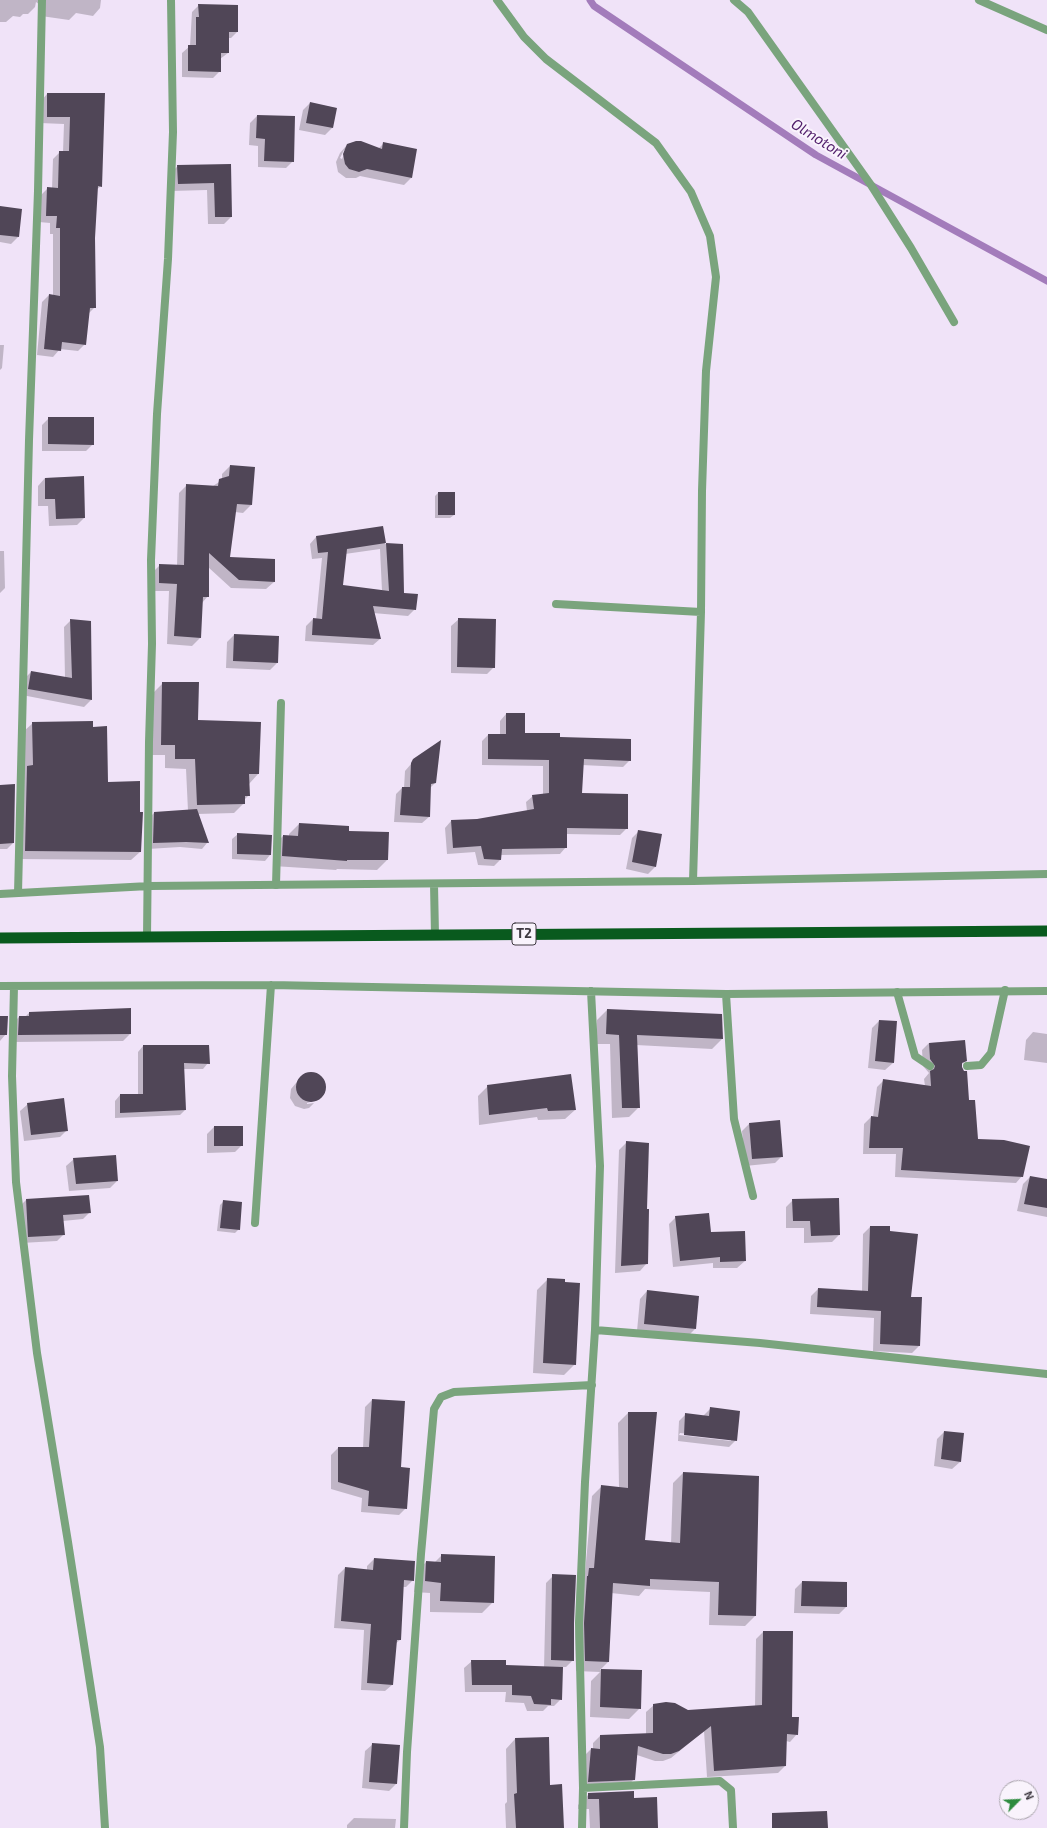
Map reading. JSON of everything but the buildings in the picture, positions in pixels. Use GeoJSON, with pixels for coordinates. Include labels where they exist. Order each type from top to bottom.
{"type":"FeatureCollection","features":[{"type":"Feature","properties":{"kind":"highway","name":"T2"},"geometry":{"type":"LineString","coordinates":[[0,938],[1047,931]]}},
{"type":"Feature","properties":{"kind":"street"},"geometry":{"type":"LineString","coordinates":[[18,893],[42,0]]}},
{"type":"Feature","properties":{"kind":"street"},"geometry":{"type":"LineString","coordinates":[[147,938],[149,886],[149,742],[152,644],[151,560],[157,414],[168,259],[173,132],[171,0]]}},
{"type":"Feature","properties":{"kind":"street"},"geometry":{"type":"LineString","coordinates":[[497,0],[524,37],[546,59],[656,143],[692,192],[710,236],[716,277],[706,370],[693,881]]}},
{"type":"Feature","properties":{"kind":"street"},"geometry":{"type":"LineString","coordinates":[[734,0],[748,12],[871,185],[911,248],[954,322]]}},
{"type":"Feature","properties":{"kind":"street"},"geometry":{"type":"LineString","coordinates":[[979,0],[1047,30]]}},
{"type":"Feature","properties":{"kind":"street"},"geometry":{"type":"LineString","coordinates":[[556,604],[701,612]]}},
{"type":"Feature","properties":{"kind":"street"},"geometry":{"type":"LineString","coordinates":[[276,885],[281,703]]}},
{"type":"Feature","properties":{"kind":"street"},"geometry":{"type":"LineString","coordinates":[[0,894],[149,886],[693,881],[1047,874]]}},
{"type":"Feature","properties":{"kind":"street"},"geometry":{"type":"LineString","coordinates":[[434,884],[435,935]]}},
{"type":"Feature","properties":{"kind":"street"},"geometry":{"type":"LineString","coordinates":[[255,1223],[271,985]]}},
{"type":"Feature","properties":{"kind":"street"},"geometry":{"type":"LineString","coordinates":[[0,986],[271,985],[726,994],[1005,990],[1047,991]]}},
{"type":"Feature","properties":{"kind":"street"},"geometry":{"type":"LineString","coordinates":[[14,986],[12,1076],[16,1182],[37,1353],[100,1747],[105,1828]]}},
{"type":"Feature","properties":{"kind":"street"},"geometry":{"type":"LineString","coordinates":[[967,1066],[981,1065],[991,1053],[1005,990]]}},
{"type":"Feature","properties":{"kind":"street"},"geometry":{"type":"LineString","coordinates":[[582,1828],[583,1788],[579,1624],[585,1482],[595,1330],[600,1166],[591,991]]}},
{"type":"Feature","properties":{"kind":"street"},"geometry":{"type":"LineString","coordinates":[[897,992],[915,1056],[930,1066]]}},
{"type":"Feature","properties":{"kind":"street"},"geometry":{"type":"LineString","coordinates":[[726,994],[734,1119],[753,1196]]}},
{"type":"Feature","properties":{"kind":"street"},"geometry":{"type":"LineString","coordinates":[[595,1330],[760,1343],[1047,1374]]}},
{"type":"Feature","properties":{"kind":"street"},"geometry":{"type":"LineString","coordinates":[[404,1828],[407,1752],[421,1554],[434,1409],[441,1397],[454,1392],[592,1386]]}},
{"type":"Feature","properties":{"kind":"street"},"geometry":{"type":"LineString","coordinates":[[583,1788],[720,1781],[731,1790],[733,1828]]}},
{"type":"Feature","properties":{"kind":"waterway","name":"Olmotoni"},"geometry":{"type":"LineString","coordinates":[[590,0],[594,6],[816,155],[1047,281]]}}]}
